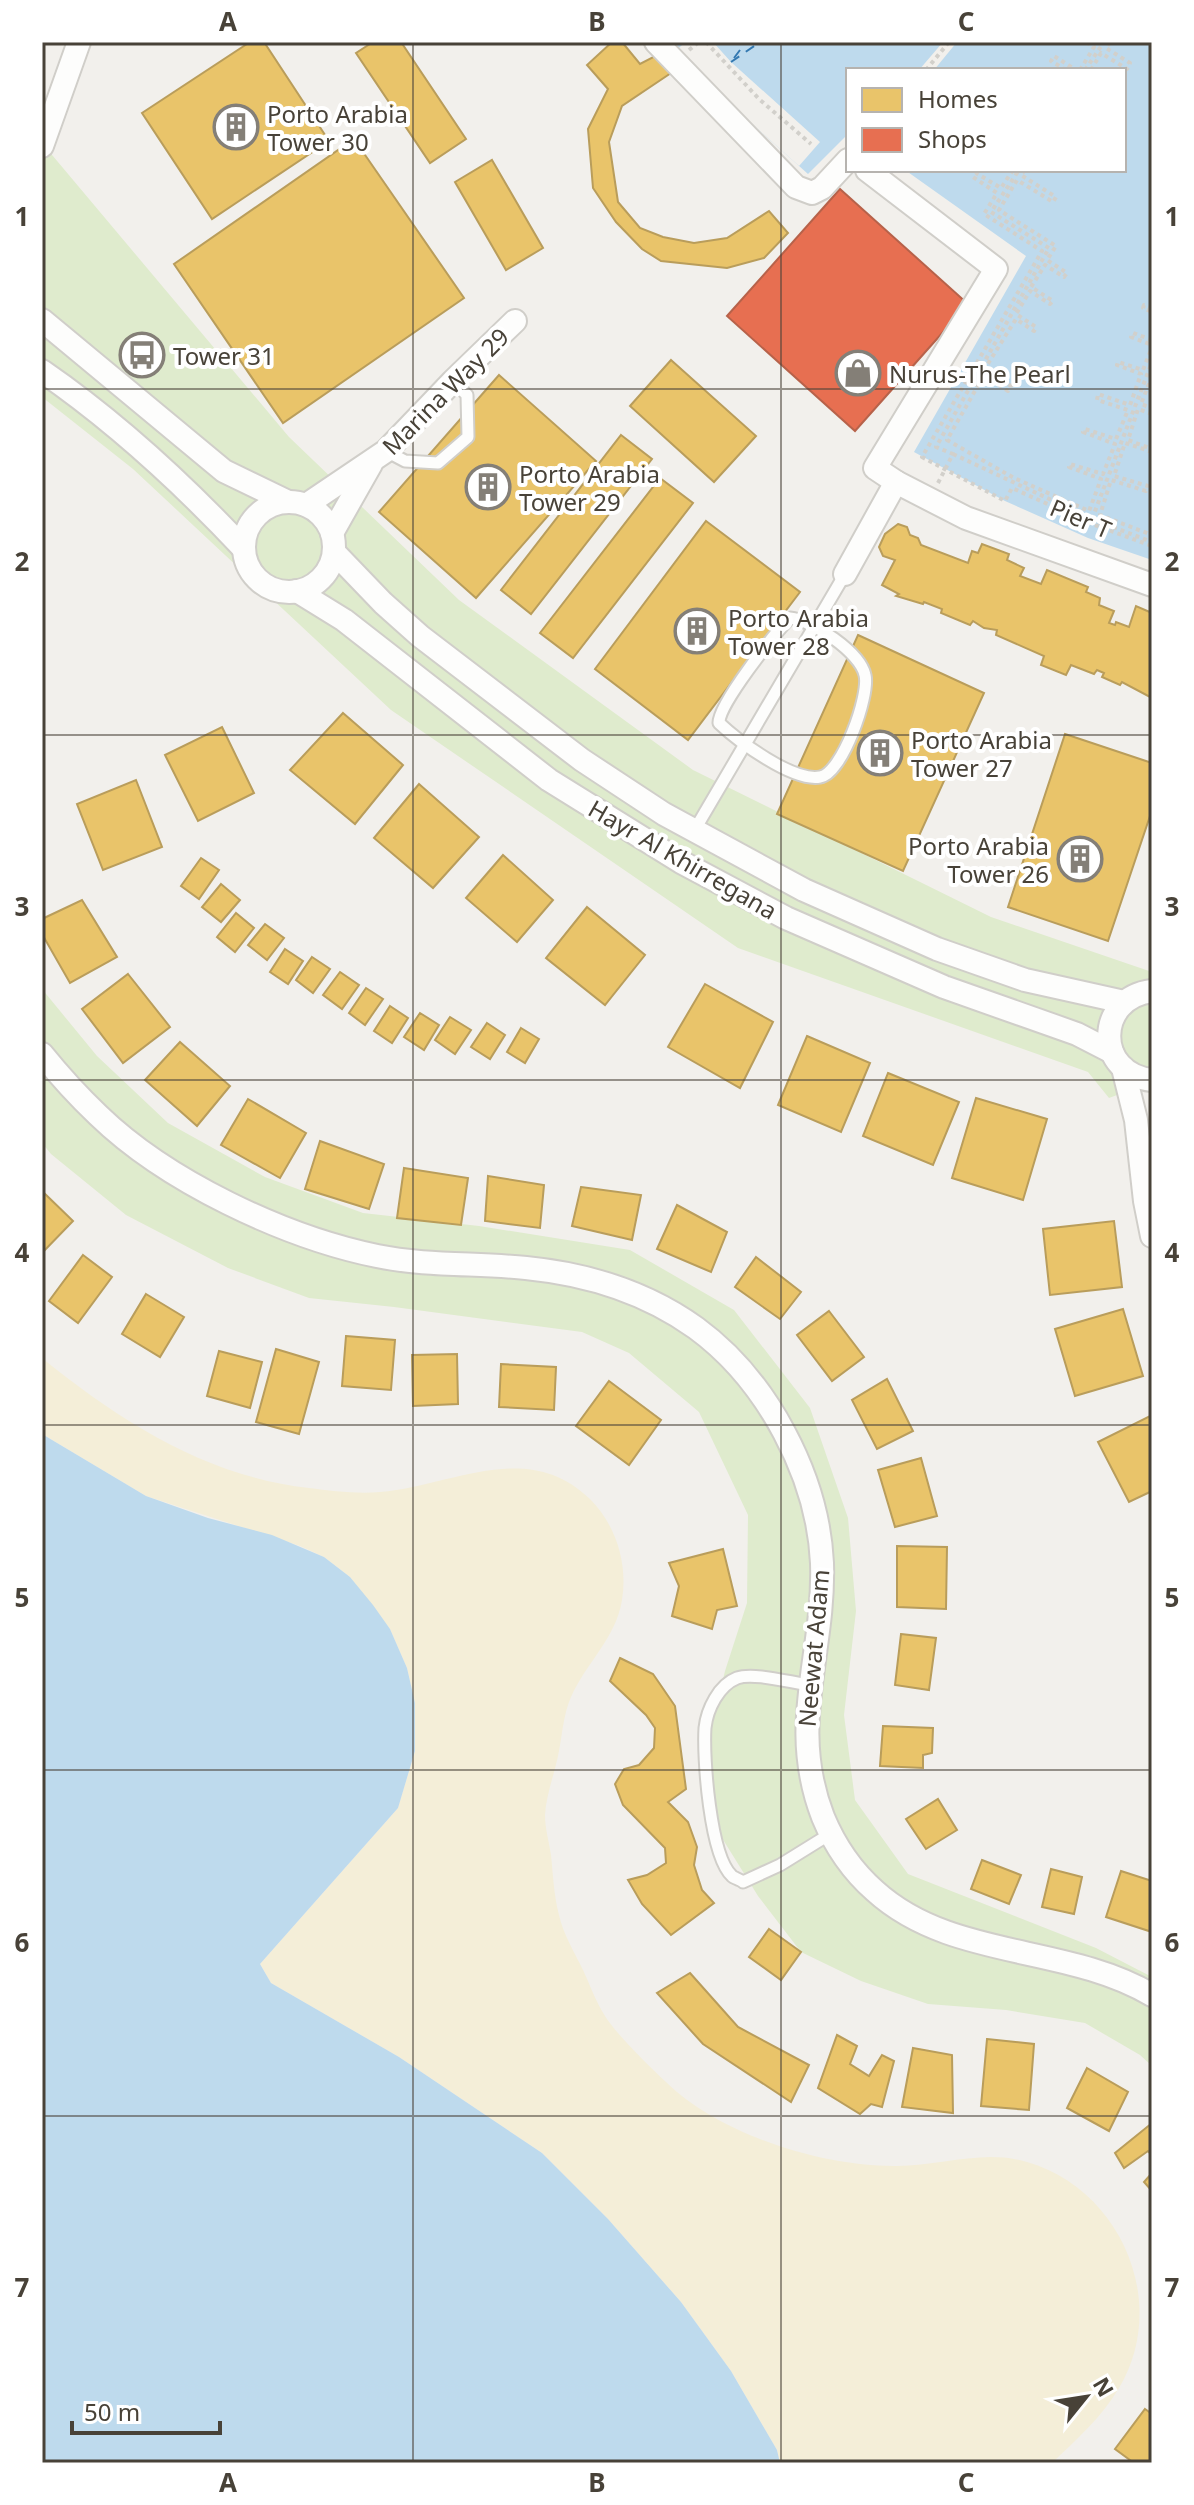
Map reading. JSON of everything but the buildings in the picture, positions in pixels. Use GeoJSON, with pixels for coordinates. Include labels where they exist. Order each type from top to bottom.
{"type":"FeatureCollection","features":[{"type":"Feature","properties":{"kind":"street"},"geometry":{"type":"LineString","coordinates":[[42,146],[76,50],[58,42]]}},
{"type":"Feature","properties":{"kind":"street"},"geometry":{"type":"LineString","coordinates":[[656,42],[796,187],[812,193],[822,188],[846,162]]}},
{"type":"Feature","properties":{"kind":"street"},"geometry":{"type":"LineString","coordinates":[[870,172],[996,269],[875,468],[966,518],[1152,585]]}},
{"type":"Feature","properties":{"kind":"street"},"geometry":{"type":"LineString","coordinates":[[42,320],[224,471],[317,511],[333,542],[330,566],[322,578],[310,587],[282,591],[256,577],[248,564],[244,549],[247,531],[256,516],[271,505],[297,503]]}},
{"type":"Feature","properties":{"kind":"street","name":"Marina Way 29"},"geometry":{"type":"LineString","coordinates":[[333,542],[380,456],[515,321]]}},
{"type":"Feature","properties":{"kind":"street"},"geometry":{"type":"LineString","coordinates":[[42,371],[86,402],[185,488],[244,549]]}},
{"type":"Feature","properties":{"kind":"street","name":"Marina Way 29"},"geometry":{"type":"LineString","coordinates":[[297,503],[380,456]]}},
{"type":"Feature","properties":{"kind":"street"},"geometry":{"type":"LineString","coordinates":[[845,574],[896,482]]}},
{"type":"Feature","properties":{"kind":"street","name":"Hayr Al Khirregana"},"geometry":{"type":"LineString","coordinates":[[333,542],[383,603],[484,686],[582,760],[694,831],[804,890],[937,949],[1025,980],[1141,991]]}},
{"type":"Feature","properties":{"kind":"street","name":"Hayr Al Khirregana"},"geometry":{"type":"LineString","coordinates":[[297,591],[344,620],[549,780],[681,862],[786,918],[944,987],[1077,1034],[1118,1060],[1137,1077],[1152,1080]]}},
{"type":"Feature","properties":{"kind":"street"},"geometry":{"type":"LineString","coordinates":[[1141,991],[1114,1014],[1110,1029],[1136,1120],[1152,1236]]}},
{"type":"Feature","properties":{"kind":"street","name":"Neewat Adam"},"geometry":{"type":"LineString","coordinates":[[42,1054],[99,1117],[148,1155],[197,1186],[268,1222],[378,1257],[526,1268],[585,1277],[641,1296],[697,1329],[751,1380],[777,1419],[802,1469],[816,1517],[822,1563],[805,1740],[812,1788],[830,1834],[852,1869],[878,1895],[915,1919],[961,1937],[1084,1966],[1152,1995]]}},
{"type":"Feature","properties":{"kind":"street"},"geometry":{"type":"LineString","coordinates":[[1139,1148],[1152,1117]]}},
{"type":"Feature","properties":{"kind":"lane"},"geometry":{"type":"LineString","coordinates":[[380,456],[438,463],[468,437],[467,395],[453,381]]}},
{"type":"Feature","properties":{"kind":"lane"},"geometry":{"type":"LineString","coordinates":[[694,831],[845,574]]}},
{"type":"Feature","properties":{"kind":"lane"},"geometry":{"type":"LineString","coordinates":[[790,618],[804,620],[814,626],[861,662],[866,677],[864,701],[840,759],[832,772],[823,777],[807,777],[744,745],[719,723],[725,705],[778,629],[790,618]]}},
{"type":"Feature","properties":{"kind":"lane"},"geometry":{"type":"LineString","coordinates":[[810,1685],[753,1677],[737,1678],[718,1692],[705,1725],[715,1842],[723,1864],[733,1877],[743,1882],[780,1865],[830,1834]]}},
{"type":"Feature","properties":{"kind":"path"},"geometry":{"type":"LineString","coordinates":[[706,42],[759,99],[811,144]]}},
{"type":"Feature","properties":{"kind":"path"},"geometry":{"type":"LineString","coordinates":[[928,68],[949,42]]}},
{"type":"Feature","properties":{"kind":"path"},"geometry":{"type":"LineString","coordinates":[[1084,68],[1094,47],[1086,42]]}},
{"type":"Feature","properties":{"kind":"path"},"geometry":{"type":"LineString","coordinates":[[1084,68],[1102,42],[1130,63],[1126,68]]}},
{"type":"Feature","properties":{"kind":"path"},"geometry":{"type":"LineString","coordinates":[[1085,68],[1101,53],[1125,68]]}},
{"type":"Feature","properties":{"kind":"path"},"geometry":{"type":"LineString","coordinates":[[1063,68],[1051,61],[1054,56],[1079,68]]}},
{"type":"Feature","properties":{"kind":"path"},"geometry":{"type":"LineString","coordinates":[[1021,172],[991,212],[1049,248],[936,447],[1152,544]]}},
{"type":"Feature","properties":{"kind":"path","name":"Pier T"},"geometry":{"type":"LineString","coordinates":[[1022,172],[1021,175],[1056,197],[1053,202],[1017,180],[999,210],[1056,246],[1047,260],[1067,273],[1064,277],[1045,265],[1031,287],[1053,301],[1050,304],[1030,291],[1016,314],[1036,327],[1034,331],[1016,319],[984,370],[1011,386],[1008,391],[984,375],[947,440],[1014,478],[1089,511],[1101,479],[1069,467],[1070,464],[1103,474],[1115,444],[1083,432],[1085,429],[1116,439],[1128,410],[1097,400],[1098,394],[1130,405],[1141,374],[1117,365],[1118,362],[1143,370],[1152,344]]}},
{"type":"Feature","properties":{"kind":"path"},"geometry":{"type":"LineString","coordinates":[[1092,519],[1152,362]]}},
{"type":"Feature","properties":{"kind":"path"},"geometry":{"type":"LineString","coordinates":[[1152,376],[1141,404],[1152,408]]}},
{"type":"Feature","properties":{"kind":"path","name":"Pier T"},"geometry":{"type":"LineString","coordinates":[[1152,414],[1138,409],[1128,440],[1152,450]]}},
{"type":"Feature","properties":{"kind":"path","name":"Pier T"},"geometry":{"type":"LineString","coordinates":[[1152,450],[1125,443],[1114,476],[1148,486],[1146,491],[1111,480],[1100,515],[1152,535]]}},
{"type":"Feature","properties":{"kind":"path"},"geometry":{"type":"LineString","coordinates":[[945,469],[953,454]]}},
{"type":"Feature","properties":{"kind":"path","name":"Pier T"},"geometry":{"type":"LineString","coordinates":[[1012,488],[1092,524],[1152,544]]}},
{"type":"Feature","properties":{"kind":"green space"},"geometry":{"type":"Polygon","coordinates":[[[42,143],[289,437],[459,600],[693,770],[991,917],[1152,972],[1152,1082],[1109,1098],[1088,1072],[738,948],[391,710],[133,469],[42,397],[42,143]]]}},
{"type":"Feature","properties":{"kind":"green space"},"geometry":{"type":"Polygon","coordinates":[[[42,989],[97,1056],[168,1123],[265,1177],[363,1213],[479,1226],[630,1250],[734,1310],[810,1408],[848,1518],[856,1611],[844,1715],[855,1800],[908,1874],[1096,1948],[1152,1977],[1152,2066],[1140,2055],[1085,2023],[1006,2010],[928,2004],[861,1981],[801,1952],[758,1896],[722,1838],[706,1751],[725,1671],[747,1603],[748,1515],[699,1412],[629,1353],[582,1332],[309,1298],[228,1268],[126,1215],[51,1154],[42,1143],[42,989]]]}},
{"type":"Feature","properties":{"kind":"sand"},"geometry":{"type":"Polygon","coordinates":[[[42,1358],[102,1403],[166,1442],[200,1459],[271,1482],[372,1493],[488,1470],[515,1468],[541,1471],[566,1481],[590,1499],[607,1521],[618,1546],[623,1573],[622,1600],[614,1626],[568,1704],[545,1815],[561,1922],[596,1999],[617,2032],[666,2082],[714,2118],[743,2132],[806,2154],[868,2165],[897,2166],[1011,2158],[1060,2176],[1088,2197],[1111,2223],[1127,2253],[1137,2286],[1139,2321],[1134,2355],[1119,2388],[1097,2418],[1052,2463],[780,2463],[777,2450],[731,2371],[681,2302],[608,2219],[542,2153],[399,2057],[271,1983],[260,1964],[398,1808],[415,1751],[415,1703],[407,1668],[390,1629],[350,1577],[324,1557],[300,1546],[146,1496],[42,1434],[42,1358]]]}},
{"type":"Feature","properties":{"kind":"water"},"geometry":{"type":"Polygon","coordinates":[[[668,42],[1152,42],[1152,560],[1088,538],[1005,501],[914,452],[1026,256],[908,172],[1126,172],[1126,68],[846,68],[846,136],[808,174],[713,89],[668,42]]]}},
{"type":"Feature","properties":{"kind":"water"},"geometry":{"type":"Polygon","coordinates":[[[42,1434],[146,1496],[208,1518],[272,1535],[324,1557],[350,1577],[373,1605],[390,1629],[407,1668],[415,1703],[415,1751],[398,1808],[260,1964],[271,1983],[399,2057],[542,2153],[608,2219],[681,2302],[731,2371],[777,2450],[780,2463],[42,2463],[42,1434]]]}},
{"type":"Feature","properties":{"kind":"pier"},"geometry":{"type":"Polygon","coordinates":[[[686,42],[713,42],[820,142],[799,166],[713,89],[676,50],[686,42]]]}},
{"type":"Feature","properties":{"kind":"pier"},"geometry":{"type":"Polygon","coordinates":[[[943,42],[957,42],[936,68],[921,68],[943,42]]]}},
{"type":"Feature","properties":{"kind":"ferry route"},"geometry":{"type":"LineString","coordinates":[[734,58],[746,42]]}},
{"type":"Feature","properties":{"kind":"ferry route"},"geometry":{"type":"LineString","coordinates":[[731,62],[760,42]]}},
{"type":"Feature","properties":{"kind":"place","name":"Porto Arabia Tower 30"},"geometry":{"type":"Point","coordinates":[236,127]}},
{"type":"Feature","properties":{"kind":"place","name":"Tower 31"},"geometry":{"type":"Point","coordinates":[142,355]}},
{"type":"Feature","properties":{"kind":"place","name":"Nurus-The Pearl"},"geometry":{"type":"Point","coordinates":[858,373]}},
{"type":"Feature","properties":{"kind":"place","name":"Porto Arabia Tower 29"},"geometry":{"type":"Point","coordinates":[488,487]}},
{"type":"Feature","properties":{"kind":"place","name":"Porto Arabia Tower 28"},"geometry":{"type":"Point","coordinates":[697,631]}},
{"type":"Feature","properties":{"kind":"place","name":"Porto Arabia Tower 27"},"geometry":{"type":"Point","coordinates":[880,753]}},
{"type":"Feature","properties":{"kind":"place","name":"Porto Arabia Tower 26"},"geometry":{"type":"Point","coordinates":[1080,859]}}]}
